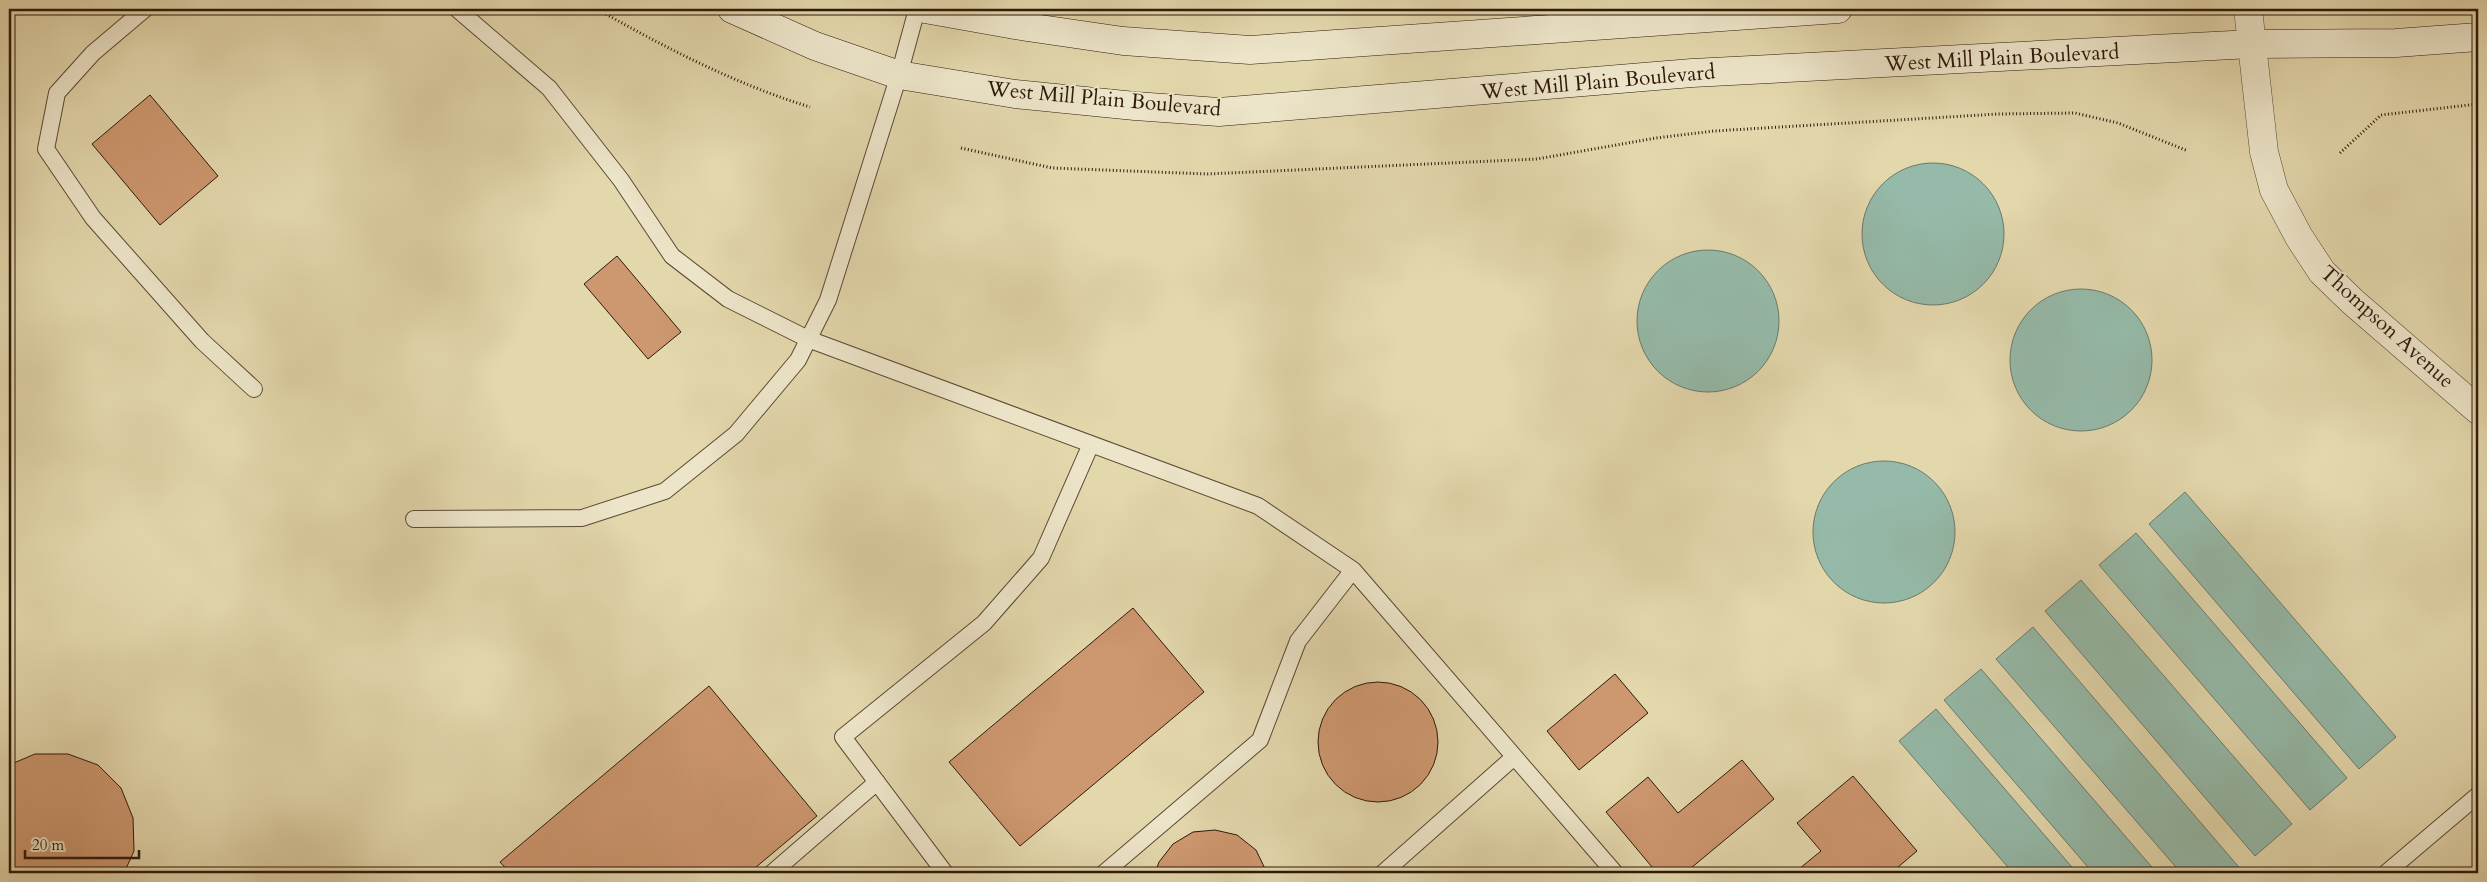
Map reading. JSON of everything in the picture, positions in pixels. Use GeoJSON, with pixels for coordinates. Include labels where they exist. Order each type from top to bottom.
{"type":"FeatureCollection","features":[{"type":"Feature","properties":{"kind":"main road","name":"West Mill Plain Boulevard"},"geometry":{"type":"LineString","coordinates":[[732,9],[815,46],[899,75],[1015,94],[1220,112],[1692,73],[2252,44],[2396,43],[2478,37]]}},
{"type":"Feature","properties":{"kind":"main road"},"geometry":{"type":"LineString","coordinates":[[926,9],[1027,27],[1124,41],[1250,50],[1838,9]]}},
{"type":"Feature","properties":{"kind":"main road","name":"Thompson Avenue"},"geometry":{"type":"LineString","coordinates":[[2248,9],[2264,152],[2274,190],[2299,237],[2322,272],[2478,410]]}},
{"type":"Feature","properties":{"kind":"lane"},"geometry":{"type":"LineString","coordinates":[[145,9],[93,53],[57,93],[46,149],[93,218],[202,341],[254,389]]}},
{"type":"Feature","properties":{"kind":"lane"},"geometry":{"type":"LineString","coordinates":[[457,9],[549,88],[621,180],[672,256],[728,299],[808,339],[1258,506],[1353,570],[1615,873]]}},
{"type":"Feature","properties":{"kind":"lane"},"geometry":{"type":"LineString","coordinates":[[414,519],[582,518],[665,491],[736,434],[798,360],[828,300],[899,75],[916,9]]}},
{"type":"Feature","properties":{"kind":"lane"},"geometry":{"type":"LineString","coordinates":[[946,873],[843,737],[984,623],[1041,558],[1091,444]]}},
{"type":"Feature","properties":{"kind":"lane"},"geometry":{"type":"LineString","coordinates":[[1104,873],[1260,740],[1298,641],[1353,570]]}},
{"type":"Feature","properties":{"kind":"lane"},"geometry":{"type":"LineString","coordinates":[[1382,873],[1514,757]]}},
{"type":"Feature","properties":{"kind":"lane"},"geometry":{"type":"LineString","coordinates":[[772,873],[877,782]]}},
{"type":"Feature","properties":{"kind":"lane"},"geometry":{"type":"LineString","coordinates":[[2386,873],[2478,795]]}},
{"type":"Feature","properties":{"kind":"path"},"geometry":{"type":"LineString","coordinates":[[597,9],[652,40],[775,96],[810,107]]}},
{"type":"Feature","properties":{"kind":"path"},"geometry":{"type":"LineString","coordinates":[[2340,153],[2381,115],[2478,104]]}},
{"type":"Feature","properties":{"kind":"path"},"geometry":{"type":"LineString","coordinates":[[962,148],[1052,168],[1207,174],[1538,160],[1656,138],[1714,131],[1998,114],[2075,112],[2118,122],[2188,151]]}},
{"type":"Feature","properties":{"kind":"shaded area"},"geometry":{"type":"Polygon","coordinates":[[[1933,163],[1960,169],[1972,175],[1983,184],[1992,195],[1998,207],[2004,234],[1998,261],[1992,273],[1983,284],[1972,293],[1960,299],[1933,305],[1906,299],[1894,293],[1883,284],[1874,273],[1868,261],[1862,234],[1868,207],[1874,195],[1883,184],[1894,175],[1906,169],[1933,163]]]}},
{"type":"Feature","properties":{"kind":"shaded area"},"geometry":{"type":"Polygon","coordinates":[[[1708,250],[1735,256],[1747,262],[1758,271],[1767,282],[1773,294],[1779,321],[1773,348],[1767,360],[1758,371],[1747,380],[1735,386],[1708,392],[1681,386],[1669,380],[1658,371],[1649,360],[1643,348],[1637,321],[1643,294],[1649,282],[1658,271],[1669,262],[1681,256],[1708,250]]]}},
{"type":"Feature","properties":{"kind":"shaded area"},"geometry":{"type":"Polygon","coordinates":[[[2081,289],[2108,295],[2120,301],[2131,310],[2140,321],[2146,333],[2152,360],[2146,387],[2140,399],[2131,410],[2120,419],[2108,425],[2081,431],[2054,425],[2042,419],[2031,410],[2022,399],[2016,387],[2010,360],[2016,333],[2022,321],[2031,310],[2042,301],[2054,295],[2081,289]]]}},
{"type":"Feature","properties":{"kind":"shaded area"},"geometry":{"type":"Polygon","coordinates":[[[1884,461],[1911,467],[1923,473],[1934,482],[1943,493],[1949,505],[1955,532],[1949,559],[1943,571],[1934,582],[1923,591],[1911,597],[1884,603],[1857,597],[1845,591],[1834,582],[1825,571],[1819,559],[1813,532],[1819,505],[1825,493],[1834,482],[1845,473],[1857,467],[1884,461]]]}},
{"type":"Feature","properties":{"kind":"shaded area"},"geometry":{"type":"Polygon","coordinates":[[[2185,492],[2396,737],[2359,769],[2149,524],[2185,492]]]}},
{"type":"Feature","properties":{"kind":"shaded area"},"geometry":{"type":"Polygon","coordinates":[[[2136,533],[2347,778],[2310,810],[2099,565],[2136,533]]]}},
{"type":"Feature","properties":{"kind":"shaded area"},"geometry":{"type":"Polygon","coordinates":[[[2081,580],[2292,824],[2255,856],[2045,611],[2081,580]]]}},
{"type":"Feature","properties":{"kind":"shaded area"},"geometry":{"type":"Polygon","coordinates":[[[2033,627],[2243,872],[2181,873],[1996,659],[2033,627]]]}},
{"type":"Feature","properties":{"kind":"shaded area"},"geometry":{"type":"Polygon","coordinates":[[[1981,669],[2157,873],[2093,873],[1944,700],[1981,669]]]}},
{"type":"Feature","properties":{"kind":"shaded area"},"geometry":{"type":"Polygon","coordinates":[[[1936,709],[2077,873],[2013,873],[1899,741],[1936,709]]]}},
{"type":"Feature","properties":{"kind":"building"},"geometry":{"type":"Polygon","coordinates":[[[150,95],[218,176],[160,225],[92,144],[150,95]]]}},
{"type":"Feature","properties":{"kind":"building"},"geometry":{"type":"Polygon","coordinates":[[[617,256],[681,332],[648,359],[584,284],[617,256]]]}},
{"type":"Feature","properties":{"kind":"building"},"geometry":{"type":"Polygon","coordinates":[[[1133,608],[1204,692],[1020,846],[949,762],[1133,608]]]}},
{"type":"Feature","properties":{"kind":"building"},"geometry":{"type":"Polygon","coordinates":[[[1615,674],[1648,713],[1579,770],[1547,731],[1615,674]]]}},
{"type":"Feature","properties":{"kind":"building"},"geometry":{"type":"Polygon","coordinates":[[[1378,682],[1401,687],[1411,692],[1420,700],[1428,709],[1433,719],[1438,742],[1433,765],[1428,775],[1420,784],[1411,792],[1401,797],[1378,802],[1355,797],[1345,792],[1336,784],[1328,775],[1323,765],[1318,742],[1323,719],[1328,709],[1336,700],[1345,692],[1355,687],[1378,682]]]}},
{"type":"Feature","properties":{"kind":"building"},"geometry":{"type":"Polygon","coordinates":[[[709,686],[817,816],[749,873],[510,873],[500,862],[709,686]]]}},
{"type":"Feature","properties":{"kind":"building"},"geometry":{"type":"Polygon","coordinates":[[[35,754],[68,754],[98,765],[121,788],[133,818],[134,851],[124,873],[9,873],[9,765],[35,754]]]}},
{"type":"Feature","properties":{"kind":"building"},"geometry":{"type":"Polygon","coordinates":[[[1742,760],[1774,799],[1685,873],[1657,873],[1606,812],[1648,777],[1678,813],[1742,760]]]}},
{"type":"Feature","properties":{"kind":"building"},"geometry":{"type":"Polygon","coordinates":[[[1853,776],[1917,851],[1891,873],[1794,873],[1821,851],[1797,823],[1853,776]]]}},
{"type":"Feature","properties":{"kind":"building"},"geometry":{"type":"Polygon","coordinates":[[[1215,830],[1237,835],[1256,850],[1267,873],[1155,873],[1159,862],[1173,844],[1193,832],[1215,830]]]}}]}
